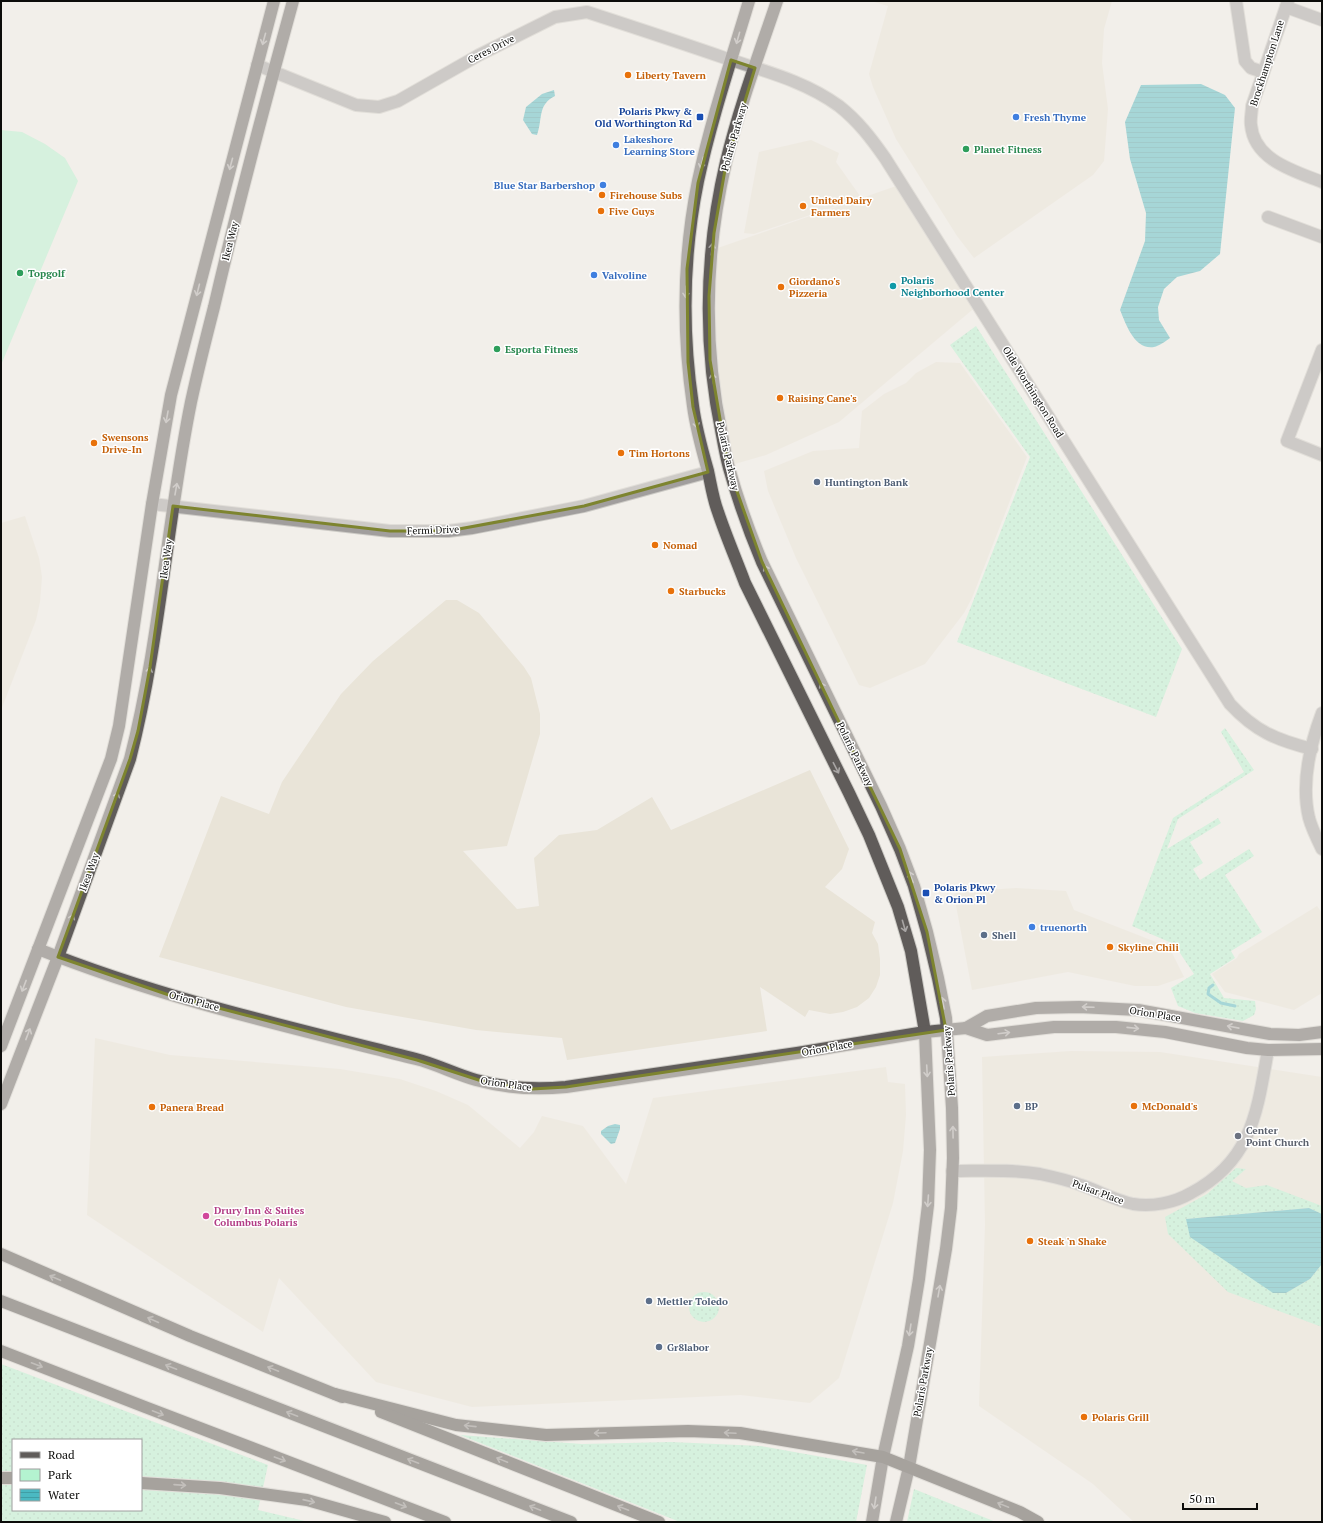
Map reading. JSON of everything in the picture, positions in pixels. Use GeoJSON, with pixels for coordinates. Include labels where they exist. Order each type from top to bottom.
{"type":"FeatureCollection","features":[{"type":"Feature","properties":{"kind":"highway"},"geometry":{"type":"LineString","coordinates":[[1,1254],[190,1336],[659,1522]]}},
{"type":"Feature","properties":{"kind":"highway"},"geometry":{"type":"LineString","coordinates":[[1,1301],[571,1522]]}},
{"type":"Feature","properties":{"kind":"highway"},"geometry":{"type":"LineString","coordinates":[[1,1351],[444,1522]]}},
{"type":"Feature","properties":{"kind":"highway"},"geometry":{"type":"LineString","coordinates":[[335,1394],[456,1425],[546,1435],[688,1431],[740,1433],[883,1457],[1020,1512],[1038,1522]]}},
{"type":"Feature","properties":{"kind":"highway"},"geometry":{"type":"LineString","coordinates":[[1,1478],[12,1478]]}},
{"type":"Feature","properties":{"kind":"highway"},"geometry":{"type":"LineString","coordinates":[[142,1482],[220,1488],[307,1500],[385,1522]]}},
{"type":"Feature","properties":{"kind":"main road","name":"Ikea Way"},"geometry":{"type":"LineString","coordinates":[[1,1046],[111,759],[120,726],[152,504],[171,395],[274,1]]}},
{"type":"Feature","properties":{"kind":"main road","name":"Ikea Way"},"geometry":{"type":"LineString","coordinates":[[1,1104],[58,957],[128,766],[136,738],[150,667],[173,506],[194,392],[226,255],[293,1]]}},
{"type":"Feature","properties":{"kind":"main road"},"geometry":{"type":"LineString","coordinates":[[749,1],[707,143],[698,183],[691,226],[685,313],[693,407],[718,512],[745,583],[849,793],[872,842],[898,907],[911,951],[925,1032],[930,1150],[928,1205],[919,1279],[908,1346],[883,1457],[872,1522]]}},
{"type":"Feature","properties":{"kind":"main road","name":"Polaris Parkway"},"geometry":{"type":"LineString","coordinates":[[777,1],[732,138],[726,164],[715,225],[711,262],[709,296],[710,360],[720,424],[734,484],[748,529],[762,562],[881,806],[900,849],[914,886],[927,932],[946,1018],[952,1093],[951,1208],[946,1249],[908,1467],[896,1522]]}},
{"type":"Feature","properties":{"kind":"main road","name":"Orion Place"},"geometry":{"type":"LineString","coordinates":[[38,949],[132,984],[169,995],[355,1045],[417,1060],[488,1083],[532,1089],[566,1087],[692,1069],[925,1032],[966,1028],[987,1016],[1036,1008],[1079,1007],[1138,1010],[1270,1034],[1322,1034]]}},
{"type":"Feature","properties":{"kind":"main road","name":"Orion Place"},"geometry":{"type":"LineString","coordinates":[[966,1028],[987,1035],[1054,1027],[1106,1026],[1165,1032],[1247,1048],[1268,1050],[1322,1049]]}},
{"type":"Feature","properties":{"kind":"main road"},"geometry":{"type":"LineString","coordinates":[[1268,1050],[1275,1045],[1296,1044],[1314,1039],[1322,1034]]}},
{"type":"Feature","properties":{"kind":"street"},"geometry":{"type":"LineString","coordinates":[[1236,1],[1245,61],[1251,68],[1263,72]]}},
{"type":"Feature","properties":{"kind":"street"},"geometry":{"type":"LineString","coordinates":[[1287,4],[1322,20]]}},
{"type":"Feature","properties":{"kind":"street","name":"Brockhampton Lane"},"geometry":{"type":"LineString","coordinates":[[1287,4],[1252,106],[1250,124],[1254,140],[1264,154],[1279,164],[1322,182]]}},
{"type":"Feature","properties":{"kind":"street","name":"Ceres Drive"},"geometry":{"type":"LineString","coordinates":[[257,65],[356,105],[379,106],[398,101],[479,55],[555,17],[587,12],[731,60]]}},
{"type":"Feature","properties":{"kind":"street","name":"Olde Worthington Road"},"geometry":{"type":"LineString","coordinates":[[731,60],[776,74],[813,90],[839,106],[868,133],[1230,704],[1240,715],[1264,733],[1312,749]]}},
{"type":"Feature","properties":{"kind":"street"},"geometry":{"type":"LineString","coordinates":[[1268,216],[1322,237]]}},
{"type":"Feature","properties":{"kind":"street"},"geometry":{"type":"LineString","coordinates":[[1322,350],[1287,441],[1322,455]]}},
{"type":"Feature","properties":{"kind":"street","name":"Fermi Drive"},"geometry":{"type":"LineString","coordinates":[[152,504],[390,531],[448,531],[472,528],[584,506],[708,472]]}},
{"type":"Feature","properties":{"kind":"street"},"geometry":{"type":"LineString","coordinates":[[1322,713],[1312,749],[1306,788],[1306,801],[1309,819],[1322,849]]}},
{"type":"Feature","properties":{"kind":"street"},"geometry":{"type":"LineString","coordinates":[[1312,749],[1322,734]]}},
{"type":"Feature","properties":{"kind":"street","name":"Pulsar Place"},"geometry":{"type":"LineString","coordinates":[[952,1172],[987,1170],[1039,1174],[1081,1184],[1108,1196],[1134,1204],[1158,1204],[1185,1197],[1212,1182],[1238,1154],[1256,1112],[1268,1050]]}},
{"type":"Feature","properties":{"kind":"highlighted area"},"geometry":{"type":"Polygon","coordinates":[[[731,60],[755,68],[726,164],[714,233],[709,296],[710,360],[728,466],[762,562],[900,849],[927,932],[946,1030],[566,1087],[532,1089],[488,1083],[417,1060],[169,995],[58,957],[130,759],[138,731],[150,667],[173,506],[390,531],[448,531],[584,506],[708,472],[693,407],[688,362],[687,269],[698,183],[731,60]]]}},
{"type":"Feature","properties":{"kind":"shaded area"},"geometry":{"type":"Polygon","coordinates":[[[871,1],[1112,1],[1104,29],[1102,63],[1108,109],[1104,161],[1093,175],[974,258],[957,236],[896,139],[873,87],[869,74],[888,6],[871,1]]]}},
{"type":"Feature","properties":{"kind":"shaded area"},"geometry":{"type":"Polygon","coordinates":[[[811,140],[839,153],[836,162],[860,196],[828,209],[754,234],[744,233],[759,152],[811,140]]]}},
{"type":"Feature","properties":{"kind":"shaded area","name":"Polaris Neighborhood Center"},"geometry":{"type":"Polygon","coordinates":[[[902,184],[978,305],[839,422],[766,455],[728,466],[716,404],[712,250],[902,184]]]}},
{"type":"Feature","properties":{"kind":"shaded area"},"geometry":{"type":"Polygon","coordinates":[[[936,362],[960,363],[1027,457],[972,598],[964,613],[925,664],[870,688],[859,685],[796,558],[768,491],[764,471],[813,451],[859,448],[862,411],[884,394],[906,383],[916,373],[936,362]]]}},
{"type":"Feature","properties":{"kind":"shaded area"},"geometry":{"type":"Polygon","coordinates":[[[25,516],[39,558],[42,577],[40,602],[36,620],[1,710],[1,523],[25,516]]]}},
{"type":"Feature","properties":{"kind":"shaded area"},"geometry":{"type":"Polygon","coordinates":[[[446,600],[457,600],[479,613],[524,667],[531,678],[540,714],[540,734],[507,846],[463,851],[517,909],[539,906],[534,858],[559,835],[597,830],[652,797],[671,830],[810,770],[849,849],[842,869],[825,887],[875,922],[872,933],[878,944],[880,975],[876,987],[869,998],[857,1007],[843,1012],[830,1014],[809,1010],[805,1017],[760,987],[767,1031],[567,1060],[562,1038],[476,1030],[346,1007],[159,957],[221,796],[269,814],[282,782],[341,694],[373,661],[446,600]]]}},
{"type":"Feature","properties":{"kind":"shaded area"},"geometry":{"type":"Polygon","coordinates":[[[1016,888],[1066,891],[1074,910],[1161,944],[1171,951],[1184,977],[1158,986],[1135,986],[1068,972],[972,990],[954,895],[957,892],[1016,888]]]}},
{"type":"Feature","properties":{"kind":"shaded area"},"geometry":{"type":"Polygon","coordinates":[[[1317,906],[1322,913],[1322,993],[1294,1010],[1225,992],[1212,974],[1237,958],[1239,954],[1317,906]]]}},
{"type":"Feature","properties":{"kind":"shaded area"},"geometry":{"type":"Polygon","coordinates":[[[95,1038],[170,1055],[340,1069],[400,1079],[436,1091],[468,1105],[520,1148],[534,1132],[542,1116],[583,1126],[626,1184],[653,1098],[886,1067],[888,1082],[905,1084],[906,1115],[903,1151],[893,1203],[839,1378],[810,1403],[741,1395],[472,1407],[376,1382],[279,1278],[263,1332],[87,1215],[95,1038]]]}},
{"type":"Feature","properties":{"kind":"shaded area"},"geometry":{"type":"Polygon","coordinates":[[[1071,1051],[1160,1052],[1322,1077],[1322,1522],[1134,1522],[1093,1484],[979,1406],[985,1225],[982,1057],[1071,1051]]]}},
{"type":"Feature","properties":{"kind":"green space","name":"Topgolf"},"geometry":{"type":"Polygon","coordinates":[[[1,130],[22,132],[45,144],[65,158],[78,181],[1,365],[1,130]]]}},
{"type":"Feature","properties":{"kind":"green space"},"geometry":{"type":"Polygon","coordinates":[[[976,326],[1182,649],[1156,717],[957,642],[1030,457],[950,345],[976,326]]]}},
{"type":"Feature","properties":{"kind":"green space"},"geometry":{"type":"Polygon","coordinates":[[[1225,728],[1254,770],[1178,819],[1167,849],[1218,818],[1221,823],[1190,842],[1203,863],[1193,869],[1200,880],[1249,849],[1254,856],[1225,875],[1262,932],[1231,951],[1235,958],[1210,974],[1224,998],[1255,1001],[1256,1009],[1254,1015],[1243,1021],[1195,1013],[1178,1006],[1171,988],[1194,974],[1174,944],[1132,926],[1173,818],[1244,772],[1221,732],[1225,728]]]}},
{"type":"Feature","properties":{"kind":"green space"},"geometry":{"type":"Polygon","coordinates":[[[1236,1168],[1246,1169],[1232,1181],[1246,1188],[1267,1185],[1322,1206],[1322,1214],[1309,1208],[1186,1219],[1286,1293],[1310,1279],[1322,1264],[1322,1327],[1228,1292],[1168,1234],[1165,1217],[1207,1194],[1236,1168]]]}},
{"type":"Feature","properties":{"kind":"green space"},"geometry":{"type":"Polygon","coordinates":[[[704,1292],[710,1293],[718,1301],[718,1313],[710,1321],[704,1322],[698,1321],[690,1313],[689,1307],[690,1301],[698,1293],[704,1292]]]}},
{"type":"Feature","properties":{"kind":"green space"},"geometry":{"type":"Polygon","coordinates":[[[1,1364],[268,1465],[258,1510],[309,1522],[1,1522],[1,1364]]]}},
{"type":"Feature","properties":{"kind":"green space"},"geometry":{"type":"Polygon","coordinates":[[[460,1435],[582,1444],[671,1442],[761,1446],[867,1465],[856,1522],[680,1522],[460,1435]]]}},
{"type":"Feature","properties":{"kind":"green space"},"geometry":{"type":"Polygon","coordinates":[[[914,1489],[996,1522],[907,1522],[914,1489]]]}},
{"type":"Feature","properties":{"kind":"water"},"geometry":{"type":"Polygon","coordinates":[[[1201,84],[1225,95],[1235,108],[1220,254],[1200,271],[1177,277],[1164,289],[1158,307],[1159,320],[1170,338],[1154,347],[1147,347],[1136,340],[1132,335],[1120,310],[1145,241],[1146,213],[1130,159],[1125,122],[1141,85],[1201,84]]]}},
{"type":"Feature","properties":{"kind":"water"},"geometry":{"type":"Polygon","coordinates":[[[554,90],[555,96],[545,104],[543,108],[537,135],[532,134],[523,120],[526,107],[542,94],[554,90]]]}},
{"type":"Feature","properties":{"kind":"water"},"geometry":{"type":"Polygon","coordinates":[[[615,1124],[620,1125],[620,1129],[615,1143],[611,1144],[601,1134],[601,1131],[608,1126],[615,1124]]]}},
{"type":"Feature","properties":{"kind":"water"},"geometry":{"type":"Polygon","coordinates":[[[1309,1208],[1322,1214],[1322,1264],[1310,1279],[1286,1293],[1273,1293],[1190,1237],[1186,1219],[1309,1208]]]}},
{"type":"Feature","properties":{"kind":"waterway"},"geometry":{"type":"LineString","coordinates":[[1213,985],[1209,988],[1208,994],[1221,1003],[1235,1006]]}},
{"type":"Feature","properties":{"kind":"place","name":"Liberty Tavern"},"geometry":{"type":"Point","coordinates":[628,75]}},
{"type":"Feature","properties":{"kind":"place","name":"Polaris Pkwy & Old Worthington Rd"},"geometry":{"type":"Point","coordinates":[700,117]}},
{"type":"Feature","properties":{"kind":"place","name":"Fresh Thyme"},"geometry":{"type":"Point","coordinates":[1016,117]}},
{"type":"Feature","properties":{"kind":"place","name":"Lakeshore Learning Store"},"geometry":{"type":"Point","coordinates":[616,145]}},
{"type":"Feature","properties":{"kind":"place","name":"Planet Fitness"},"geometry":{"type":"Point","coordinates":[966,149]}},
{"type":"Feature","properties":{"kind":"place","name":"Blue Star Barbershop"},"geometry":{"type":"Point","coordinates":[603,185]}},
{"type":"Feature","properties":{"kind":"place","name":"Firehouse Subs"},"geometry":{"type":"Point","coordinates":[602,195]}},
{"type":"Feature","properties":{"kind":"place","name":"United Dairy Farmers"},"geometry":{"type":"Point","coordinates":[803,206]}},
{"type":"Feature","properties":{"kind":"place","name":"Five Guys"},"geometry":{"type":"Point","coordinates":[601,211]}},
{"type":"Feature","properties":{"kind":"place","name":"Topgolf"},"geometry":{"type":"Point","coordinates":[20,273]}},
{"type":"Feature","properties":{"kind":"place","name":"Valvoline"},"geometry":{"type":"Point","coordinates":[594,275]}},
{"type":"Feature","properties":{"kind":"place","name":"Polaris Neighborhood Center"},"geometry":{"type":"Point","coordinates":[893,286]}},
{"type":"Feature","properties":{"kind":"place","name":"Giordano's Pizzeria"},"geometry":{"type":"Point","coordinates":[781,287]}},
{"type":"Feature","properties":{"kind":"place","name":"Esporta Fitness"},"geometry":{"type":"Point","coordinates":[497,349]}},
{"type":"Feature","properties":{"kind":"place","name":"Raising Cane's"},"geometry":{"type":"Point","coordinates":[780,398]}},
{"type":"Feature","properties":{"kind":"place","name":"Swensons Drive-In"},"geometry":{"type":"Point","coordinates":[94,443]}},
{"type":"Feature","properties":{"kind":"place","name":"Tim Hortons"},"geometry":{"type":"Point","coordinates":[621,453]}},
{"type":"Feature","properties":{"kind":"place","name":"Huntington Bank"},"geometry":{"type":"Point","coordinates":[817,482]}},
{"type":"Feature","properties":{"kind":"place","name":"Nomad"},"geometry":{"type":"Point","coordinates":[655,545]}},
{"type":"Feature","properties":{"kind":"place","name":"Starbucks"},"geometry":{"type":"Point","coordinates":[671,591]}},
{"type":"Feature","properties":{"kind":"place","name":"Polaris Pkwy & Orion Pl"},"geometry":{"type":"Point","coordinates":[926,893]}},
{"type":"Feature","properties":{"kind":"place","name":"truenorth"},"geometry":{"type":"Point","coordinates":[1032,927]}},
{"type":"Feature","properties":{"kind":"place","name":"Shell"},"geometry":{"type":"Point","coordinates":[984,935]}},
{"type":"Feature","properties":{"kind":"place","name":"Skyline Chili"},"geometry":{"type":"Point","coordinates":[1110,947]}},
{"type":"Feature","properties":{"kind":"place","name":"BP"},"geometry":{"type":"Point","coordinates":[1017,1106]}},
{"type":"Feature","properties":{"kind":"place","name":"McDonald's"},"geometry":{"type":"Point","coordinates":[1134,1106]}},
{"type":"Feature","properties":{"kind":"place","name":"Panera Bread"},"geometry":{"type":"Point","coordinates":[152,1107]}},
{"type":"Feature","properties":{"kind":"place","name":"Center Point Church"},"geometry":{"type":"Point","coordinates":[1238,1136]}},
{"type":"Feature","properties":{"kind":"place","name":"Drury Inn & Suites Columbus Polaris"},"geometry":{"type":"Point","coordinates":[206,1216]}},
{"type":"Feature","properties":{"kind":"place","name":"Steak 'n Shake"},"geometry":{"type":"Point","coordinates":[1030,1241]}},
{"type":"Feature","properties":{"kind":"place","name":"Mettler Toledo"},"geometry":{"type":"Point","coordinates":[649,1301]}},
{"type":"Feature","properties":{"kind":"place","name":"Gr8labor"},"geometry":{"type":"Point","coordinates":[659,1347]}},
{"type":"Feature","properties":{"kind":"place","name":"Polaris Grill"},"geometry":{"type":"Point","coordinates":[1084,1417]}}]}
